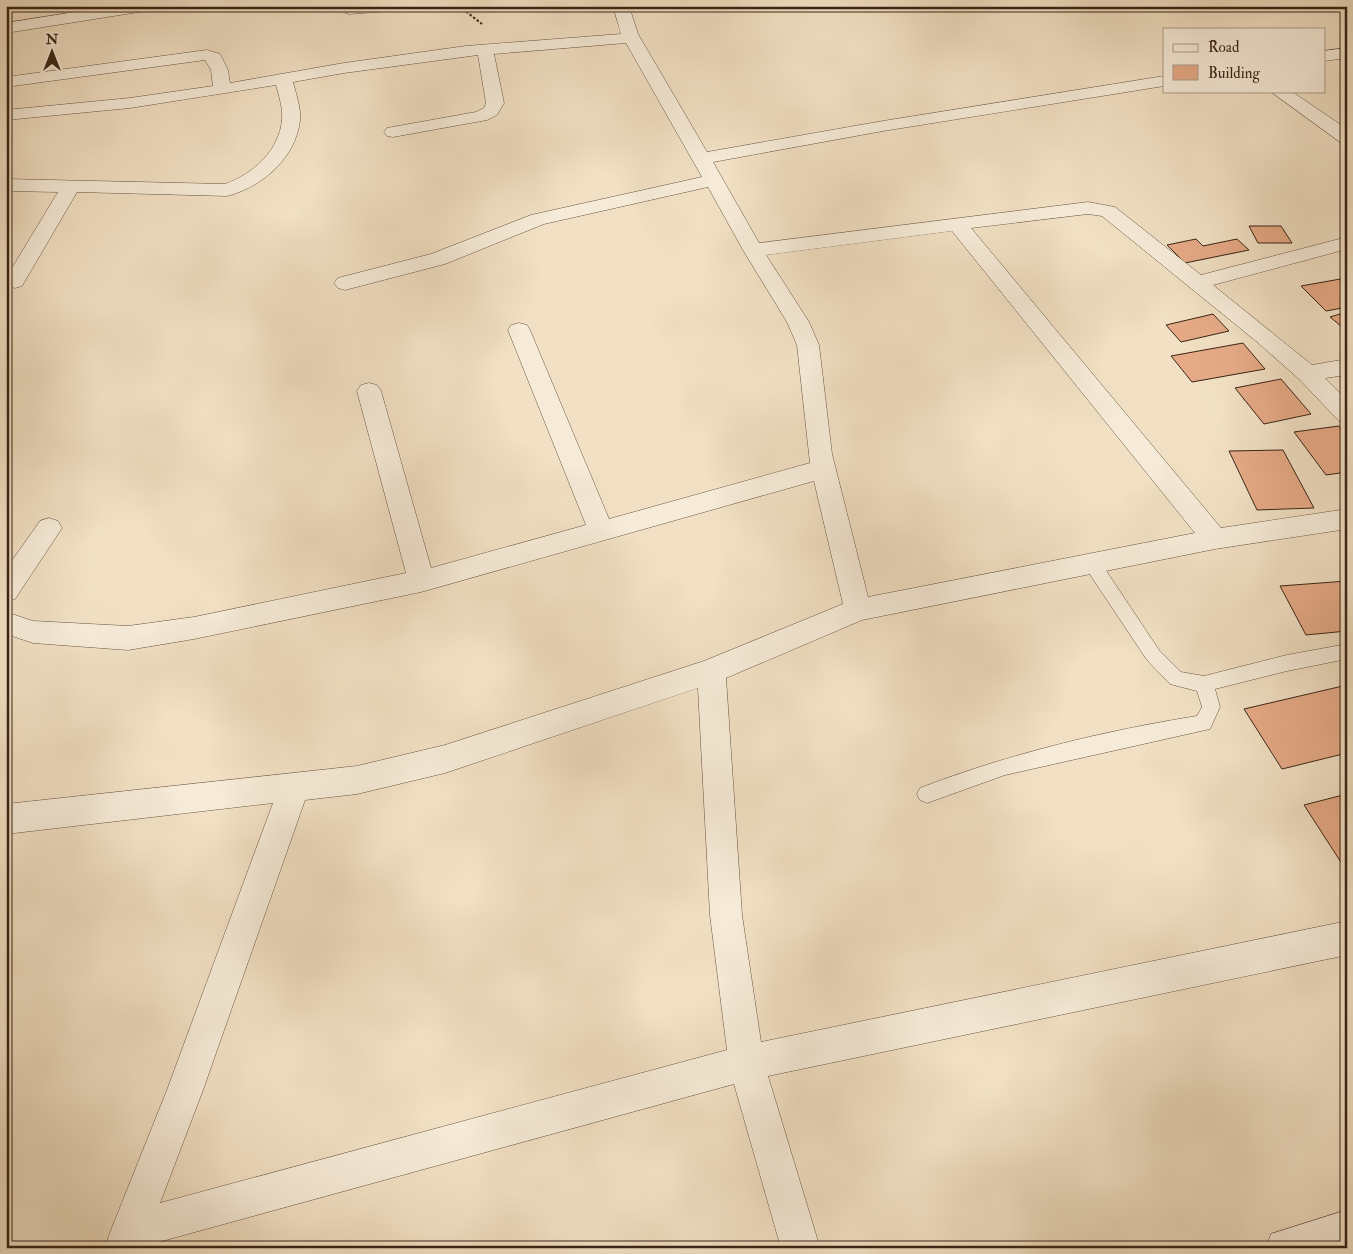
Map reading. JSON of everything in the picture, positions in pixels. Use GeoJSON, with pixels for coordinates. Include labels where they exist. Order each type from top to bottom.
{"type":"FeatureCollection","features":[{"type":"Feature","properties":{"kind":"street"},"geometry":{"type":"LineString","coordinates":[[6,28],[141,6]]}},
{"type":"Feature","properties":{"kind":"street"},"geometry":{"type":"LineString","coordinates":[[344,6],[349,9],[390,6]]}},
{"type":"Feature","properties":{"kind":"street"},"geometry":{"type":"LineString","coordinates":[[621,6],[623,19],[630,38],[645,59],[700,159],[715,180],[753,250],[798,322],[808,345],[823,470],[858,610]]}},
{"type":"Feature","properties":{"kind":"street"},"geometry":{"type":"LineString","coordinates":[[6,115],[130,103],[221,90],[344,68],[485,49],[630,38]]}},
{"type":"Feature","properties":{"kind":"street"},"geometry":{"type":"LineString","coordinates":[[393,132],[482,116],[491,111],[495,103],[485,49]]}},
{"type":"Feature","properties":{"kind":"street"},"geometry":{"type":"LineString","coordinates":[[1326,56],[1347,53]]}},
{"type":"Feature","properties":{"kind":"street"},"geometry":{"type":"LineString","coordinates":[[6,82],[207,56],[214,58],[220,71],[221,90]]}},
{"type":"Feature","properties":{"kind":"street"},"geometry":{"type":"LineString","coordinates":[[6,185],[227,190],[244,186],[274,160],[288,137],[291,108],[283,79]]}},
{"type":"Feature","properties":{"kind":"street"},"geometry":{"type":"LineString","coordinates":[[700,159],[883,126],[1163,81]]}},
{"type":"Feature","properties":{"kind":"street"},"geometry":{"type":"LineString","coordinates":[[1281,92],[1347,138]]}},
{"type":"Feature","properties":{"kind":"street"},"geometry":{"type":"LineString","coordinates":[[345,283],[438,260],[538,219],[715,180]]}},
{"type":"Feature","properties":{"kind":"street"},"geometry":{"type":"LineString","coordinates":[[15,282],[70,187]]}},
{"type":"Feature","properties":{"kind":"street"},"geometry":{"type":"LineString","coordinates":[[753,250],[1088,208],[1108,210],[1124,221],[1307,373],[1347,415]]}},
{"type":"Feature","properties":{"kind":"street"},"geometry":{"type":"LineString","coordinates":[[958,225],[1215,539]]}},
{"type":"Feature","properties":{"kind":"street"},"geometry":{"type":"LineString","coordinates":[[1198,282],[1347,243]]}},
{"type":"Feature","properties":{"kind":"street"},"geometry":{"type":"LineString","coordinates":[[519,330],[601,531]]}},
{"type":"Feature","properties":{"kind":"street"},"geometry":{"type":"LineString","coordinates":[[1307,373],[1347,367]]}},
{"type":"Feature","properties":{"kind":"street"},"geometry":{"type":"LineString","coordinates":[[369,391],[421,581]]}},
{"type":"Feature","properties":{"kind":"street"},"geometry":{"type":"LineString","coordinates":[[6,623],[33,632],[128,638],[194,628],[421,581],[823,470]]}},
{"type":"Feature","properties":{"kind":"street"},"geometry":{"type":"LineString","coordinates":[[6,819],[357,780],[445,759],[710,671],[858,610],[921,596],[1093,565],[1215,539],[1347,519]]}},
{"type":"Feature","properties":{"kind":"street"},"geometry":{"type":"LineString","coordinates":[[6,591],[49,528]]}},
{"type":"Feature","properties":{"kind":"street"},"geometry":{"type":"LineString","coordinates":[[710,671],[726,915],[746,1063],[801,1248]]}},
{"type":"Feature","properties":{"kind":"street"},"geometry":{"type":"LineString","coordinates":[[127,1239],[185,1090],[294,788]]}},
{"type":"Feature","properties":{"kind":"street"},"geometry":{"type":"LineString","coordinates":[[127,1239],[746,1063],[1347,938]]}},
{"type":"Feature","properties":{"kind":"street"},"geometry":{"type":"LineString","coordinates":[[1285,1248],[1347,1229]]}},
{"type":"Feature","properties":{"kind":"lane"},"geometry":{"type":"LineString","coordinates":[[1093,565],[1153,655],[1176,680],[1204,684],[1287,663],[1347,651]]}},
{"type":"Feature","properties":{"kind":"lane"},"geometry":{"type":"LineString","coordinates":[[927,794],[1005,766],[1157,731],[1203,723],[1211,707],[1204,684]]}},
{"type":"Feature","properties":{"kind":"building"},"geometry":{"type":"Polygon","coordinates":[[[1249,226],[1281,226],[1292,243],[1258,243],[1249,226]]]}},
{"type":"Feature","properties":{"kind":"building"},"geometry":{"type":"Polygon","coordinates":[[[1196,239],[1203,246],[1237,239],[1249,250],[1185,263],[1167,245],[1196,239]]]}},
{"type":"Feature","properties":{"kind":"building"},"geometry":{"type":"Polygon","coordinates":[[[1346,278],[1347,307],[1326,311],[1301,286],[1346,278]]]}},
{"type":"Feature","properties":{"kind":"building"},"geometry":{"type":"Polygon","coordinates":[[[1347,312],[1347,331],[1330,317],[1347,312]]]}},
{"type":"Feature","properties":{"kind":"building"},"geometry":{"type":"Polygon","coordinates":[[[1213,314],[1229,331],[1181,342],[1166,325],[1213,314]]]}},
{"type":"Feature","properties":{"kind":"building"},"geometry":{"type":"Polygon","coordinates":[[[1243,343],[1265,369],[1192,382],[1171,356],[1243,343]]]}},
{"type":"Feature","properties":{"kind":"building"},"geometry":{"type":"Polygon","coordinates":[[[1281,379],[1311,414],[1264,424],[1235,388],[1281,379]]]}},
{"type":"Feature","properties":{"kind":"building"},"geometry":{"type":"Polygon","coordinates":[[[1339,426],[1347,437],[1347,472],[1326,475],[1294,432],[1339,426]]]}},
{"type":"Feature","properties":{"kind":"building"},"geometry":{"type":"Polygon","coordinates":[[[1283,450],[1314,508],[1257,510],[1229,451],[1283,450]]]}},
{"type":"Feature","properties":{"kind":"building"},"geometry":{"type":"Polygon","coordinates":[[[1347,581],[1347,631],[1306,635],[1280,586],[1347,581]]]}},
{"type":"Feature","properties":{"kind":"building"},"geometry":{"type":"Polygon","coordinates":[[[1347,685],[1347,753],[1282,769],[1244,709],[1347,685]]]}},
{"type":"Feature","properties":{"kind":"building"},"geometry":{"type":"Polygon","coordinates":[[[1347,794],[1347,870],[1346,870],[1304,805],[1347,794]]]}}]}
